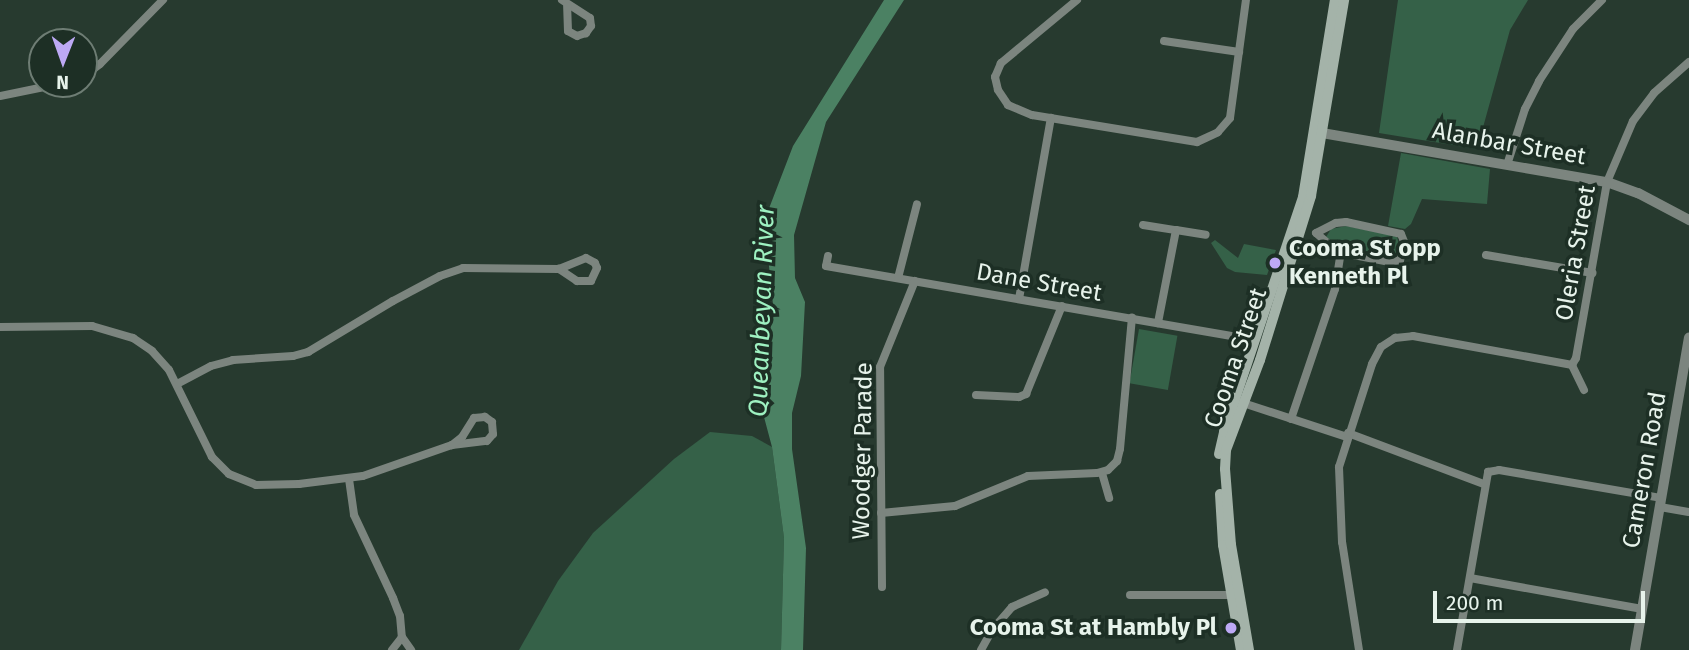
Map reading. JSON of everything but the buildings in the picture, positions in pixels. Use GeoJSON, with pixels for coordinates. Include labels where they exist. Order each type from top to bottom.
{"type":"FeatureCollection","features":[{"type":"Feature","properties":{"kind":"main road","name":"Cooma Street"},"geometry":{"type":"LineString","coordinates":[[1239,402],[1255,340],[1312,192],[1335,0]]}},
{"type":"Feature","properties":{"kind":"main road","name":"Cooma Street"},"geometry":{"type":"LineString","coordinates":[[1318,132],[1344,0]]}},
{"type":"Feature","properties":{"kind":"main road","name":"Cooma Street"},"geometry":{"type":"LineString","coordinates":[[1249,650],[1223,545],[1219,463],[1221,442],[1250,383],[1277,305],[1297,227]]}},
{"type":"Feature","properties":{"kind":"main road"},"geometry":{"type":"LineString","coordinates":[[1250,383],[1255,340],[1265,334],[1277,305]]}},
{"type":"Feature","properties":{"kind":"main road","name":"Cooma Street"},"geometry":{"type":"LineString","coordinates":[[1235,595],[1241,650]]}},
{"type":"Feature","properties":{"kind":"street"},"geometry":{"type":"LineString","coordinates":[[98,66],[163,0]]}},
{"type":"Feature","properties":{"kind":"street"},"geometry":{"type":"LineString","coordinates":[[1077,0],[1001,63],[995,77],[998,90],[1008,105],[1022,113],[1197,142],[1218,132],[1230,118],[1246,0]]}},
{"type":"Feature","properties":{"kind":"street"},"geometry":{"type":"LineString","coordinates":[[1507,165],[1517,129],[1539,81],[1573,29],[1602,0]]}},
{"type":"Feature","properties":{"kind":"street"},"geometry":{"type":"LineString","coordinates":[[1164,41],[1239,52]]}},
{"type":"Feature","properties":{"kind":"street","name":"Oleria Street"},"geometry":{"type":"LineString","coordinates":[[1572,365],[1576,358],[1607,182],[1633,121],[1654,93],[1689,62]]}},
{"type":"Feature","properties":{"kind":"street"},"geometry":{"type":"LineString","coordinates":[[0,96],[28,90]]}},
{"type":"Feature","properties":{"kind":"street"},"geometry":{"type":"LineString","coordinates":[[1019,299],[1051,118]]}},
{"type":"Feature","properties":{"kind":"street","name":"Alanbar Street"},"geometry":{"type":"LineString","coordinates":[[1318,132],[1607,182],[1627,188],[1687,217]]}},
{"type":"Feature","properties":{"kind":"street"},"geometry":{"type":"LineString","coordinates":[[898,278],[917,204]]}},
{"type":"Feature","properties":{"kind":"street"},"geometry":{"type":"LineString","coordinates":[[1297,227],[1316,233],[1341,253],[1393,262],[1401,257],[1404,239],[1395,231],[1344,222],[1316,233]]}},
{"type":"Feature","properties":{"kind":"street"},"geometry":{"type":"LineString","coordinates":[[1143,225],[1206,235]]}},
{"type":"Feature","properties":{"kind":"street"},"geometry":{"type":"LineString","coordinates":[[1158,323],[1176,230]]}},
{"type":"Feature","properties":{"kind":"street"},"geometry":{"type":"LineString","coordinates":[[1291,419],[1335,289],[1341,253]]}},
{"type":"Feature","properties":{"kind":"street"},"geometry":{"type":"LineString","coordinates":[[1486,255],[1592,273]]}},
{"type":"Feature","properties":{"kind":"street","name":"Dane Street"},"geometry":{"type":"LineString","coordinates":[[828,256],[827,265],[1255,340]]}},
{"type":"Feature","properties":{"kind":"street"},"geometry":{"type":"LineString","coordinates":[[177,384],[211,366],[233,360],[293,356],[309,352],[393,301],[440,276],[463,268],[559,269]]}},
{"type":"Feature","properties":{"kind":"street","name":"Woodger Parade"},"geometry":{"type":"LineString","coordinates":[[882,587],[880,367],[915,281]]}},
{"type":"Feature","properties":{"kind":"street"},"geometry":{"type":"LineString","coordinates":[[976,395],[1019,397],[1026,394],[1062,306]]}},
{"type":"Feature","properties":{"kind":"street"},"geometry":{"type":"LineString","coordinates":[[881,513],[955,506],[1028,476],[1102,473],[1115,463],[1120,449],[1132,318]]}},
{"type":"Feature","properties":{"kind":"street"},"geometry":{"type":"LineString","coordinates":[[0,327],[92,326],[121,332],[152,351],[177,384],[212,457],[241,480],[271,485],[349,479],[452,445],[491,438],[494,430],[492,422],[478,416],[468,425],[462,437],[452,445]]}},
{"type":"Feature","properties":{"kind":"street"},"geometry":{"type":"LineString","coordinates":[[1359,650],[1342,541],[1339,467],[1376,354],[1388,341],[1413,336],[1572,365],[1584,390]]}},
{"type":"Feature","properties":{"kind":"street","name":"Cameron Road"},"geometry":{"type":"LineString","coordinates":[[1635,650],[1689,338]]}},
{"type":"Feature","properties":{"kind":"street"},"geometry":{"type":"LineString","coordinates":[[1239,402],[1348,435],[1484,484]]}},
{"type":"Feature","properties":{"kind":"street"},"geometry":{"type":"LineString","coordinates":[[468,425],[470,436],[477,442]]}},
{"type":"Feature","properties":{"kind":"street"},"geometry":{"type":"LineString","coordinates":[[1457,650],[1488,472],[1499,470],[1660,502],[1689,512]]}},
{"type":"Feature","properties":{"kind":"street"},"geometry":{"type":"LineString","coordinates":[[1102,473],[1110,498]]}},
{"type":"Feature","properties":{"kind":"street"},"geometry":{"type":"LineString","coordinates":[[349,479],[354,515],[393,598],[400,616],[402,637],[411,650]]}},
{"type":"Feature","properties":{"kind":"street"},"geometry":{"type":"LineString","coordinates":[[1470,578],[1642,610]]}},
{"type":"Feature","properties":{"kind":"street"},"geometry":{"type":"LineString","coordinates":[[981,650],[992,630],[1012,607],[1045,592]]}},
{"type":"Feature","properties":{"kind":"street"},"geometry":{"type":"LineString","coordinates":[[1130,595],[1235,595]]}},
{"type":"Feature","properties":{"kind":"street"},"geometry":{"type":"LineString","coordinates":[[392,650],[402,637]]}},
{"type":"Feature","properties":{"kind":"shaded area","name":"Queanbeyan River"},"geometry":{"type":"Polygon","coordinates":[[[884,0],[904,0],[826,122],[794,235],[795,278],[805,302],[801,376],[792,413],[792,449],[806,548],[803,650],[781,650],[784,538],[772,447],[764,417],[760,372],[774,314],[765,228],[768,211],[793,146],[884,0]]]}},
{"type":"Feature","properties":{"kind":"shaded area"},"geometry":{"type":"Polygon","coordinates":[[[1398,0],[1528,0],[1510,30],[1477,149],[1379,133],[1398,0]]]}},
{"type":"Feature","properties":{"kind":"shaded area"},"geometry":{"type":"Polygon","coordinates":[[[1401,153],[1490,169],[1487,204],[1422,199],[1411,224],[1405,229],[1388,226],[1401,153]]]}},
{"type":"Feature","properties":{"kind":"shaded area"},"geometry":{"type":"Polygon","coordinates":[[[1346,226],[1397,236],[1400,251],[1387,258],[1345,250],[1326,237],[1331,229],[1346,226]]]}},
{"type":"Feature","properties":{"kind":"shaded area"},"geometry":{"type":"Polygon","coordinates":[[[1215,240],[1238,258],[1244,244],[1276,250],[1267,275],[1235,272],[1227,268],[1211,243],[1215,240]]]}},
{"type":"Feature","properties":{"kind":"shaded area"},"geometry":{"type":"Polygon","coordinates":[[[1139,329],[1177,336],[1168,390],[1129,383],[1139,329]]]}},
{"type":"Feature","properties":{"kind":"shaded area"},"geometry":{"type":"Polygon","coordinates":[[[710,432],[752,436],[772,447],[784,538],[781,650],[519,650],[558,581],[593,533],[674,459],[710,432]]]}},
{"type":"Feature","properties":{"kind":"place","name":"Cooma St opp Kenneth Pl"},"geometry":{"type":"Point","coordinates":[1275,263]}},
{"type":"Feature","properties":{"kind":"place","name":"Cooma St at Hambly Pl"},"geometry":{"type":"Point","coordinates":[1231,628]}}]}
